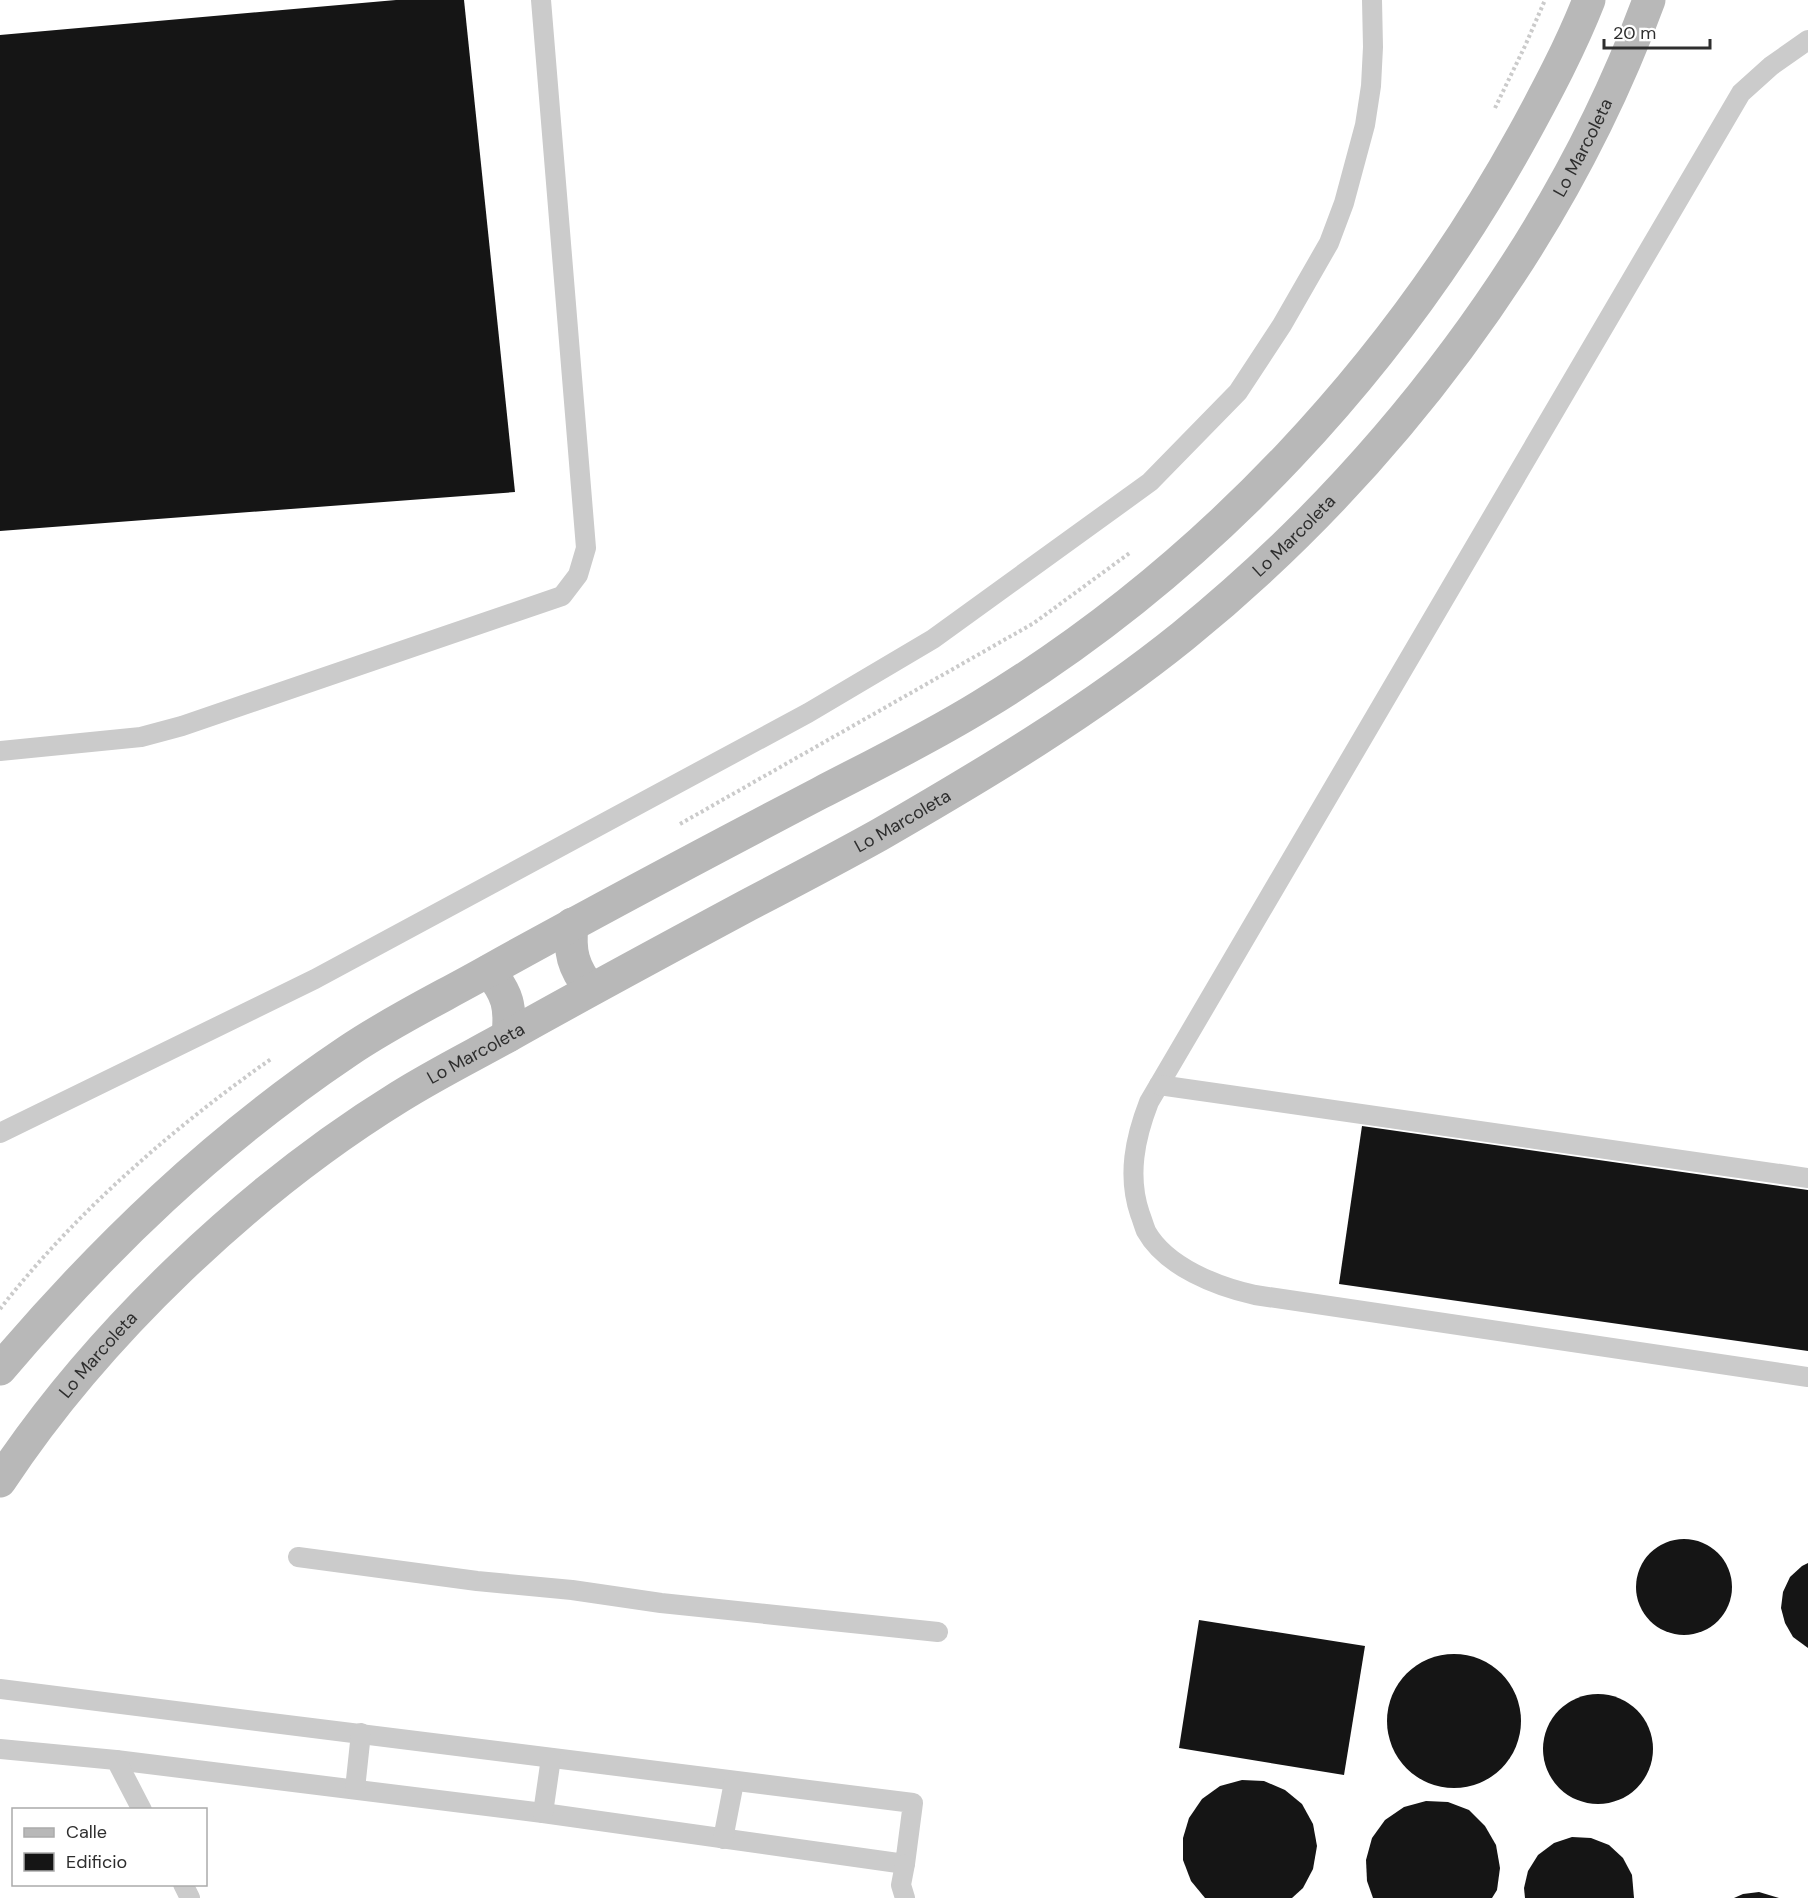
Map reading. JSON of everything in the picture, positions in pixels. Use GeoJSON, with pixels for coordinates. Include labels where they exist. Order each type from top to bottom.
{"type":"FeatureCollection","features":[{"type":"Feature","properties":{"kind":"main road"},"geometry":{"type":"LineString","coordinates":[[0,1369],[54,1306],[115,1242],[230,1138],[291,1090],[354,1046],[572,924],[904,751],[983,705],[1060,654],[1134,598],[1204,539],[1270,475],[1333,408],[1392,335],[1448,259],[1498,180],[1544,98],[1589,0]]}},
{"type":"Feature","properties":{"kind":"main road","name":"Lo Marcoleta"},"geometry":{"type":"LineString","coordinates":[[0,1481],[62,1395],[163,1286],[218,1234],[276,1185],[363,1121],[399,1097],[590,989],[878,836],[1032,743],[1108,693],[1172,645],[1250,579],[1315,516],[1377,450],[1432,384],[1482,315],[1529,243],[1572,169],[1610,93],[1649,0]]}},
{"type":"Feature","properties":{"kind":"main road"},"geometry":{"type":"LineString","coordinates":[[572,924],[572,957],[578,973],[590,989]]}},
{"type":"Feature","properties":{"kind":"main road"},"geometry":{"type":"LineString","coordinates":[[489,971],[503,988],[508,1004],[510,1020],[508,1036]]}},
{"type":"Feature","properties":{"kind":"lane"},"geometry":{"type":"LineString","coordinates":[[0,751],[141,737],[182,726],[562,596],[578,575],[586,548],[541,0]]}},
{"type":"Feature","properties":{"kind":"lane"},"geometry":{"type":"LineString","coordinates":[[0,1133],[315,979],[808,713],[933,639],[1150,482],[1238,392],[1282,325],[1329,243],[1344,203],[1365,125],[1371,86],[1372,0]]}},
{"type":"Feature","properties":{"kind":"lane"},"geometry":{"type":"LineString","coordinates":[[1808,40],[1771,66],[1741,93],[1159,1084],[1139,1127],[1134,1153],[1133,1180],[1146,1232],[1179,1264],[1202,1278],[1228,1289],[1255,1295],[1808,1377]]}},
{"type":"Feature","properties":{"kind":"lane"},"geometry":{"type":"LineString","coordinates":[[1159,1084],[1808,1178]]}},
{"type":"Feature","properties":{"kind":"lane"},"geometry":{"type":"LineString","coordinates":[[298,1557],[477,1581],[938,1632]]}},
{"type":"Feature","properties":{"kind":"lane"},"geometry":{"type":"LineString","coordinates":[[0,1689],[913,1803],[901,1885],[905,1898]]}},
{"type":"Feature","properties":{"kind":"lane"},"geometry":{"type":"LineString","coordinates":[[355,1789],[361,1733]]}},
{"type":"Feature","properties":{"kind":"lane"},"geometry":{"type":"LineString","coordinates":[[0,1749],[116,1760],[355,1789],[905,1863]]}},
{"type":"Feature","properties":{"kind":"lane"},"geometry":{"type":"LineString","coordinates":[[543,1814],[551,1758]]}},
{"type":"Feature","properties":{"kind":"lane"},"geometry":{"type":"LineString","coordinates":[[116,1760],[141,1808]]}},
{"type":"Feature","properties":{"kind":"lane"},"geometry":{"type":"LineString","coordinates":[[723,1839],[734,1782]]}},
{"type":"Feature","properties":{"kind":"building"},"geometry":{"type":"Polygon","coordinates":[[[396,0],[464,0],[515,492],[0,531],[0,35],[396,0]]]}},
{"type":"Feature","properties":{"kind":"building"},"geometry":{"type":"Polygon","coordinates":[[[1362,1126],[1808,1190],[1808,1351],[1339,1284],[1362,1126]]]}},
{"type":"Feature","properties":{"kind":"building"},"geometry":{"type":"Polygon","coordinates":[[[1684,1539],[1702,1543],[1718,1553],[1728,1569],[1732,1587],[1728,1605],[1718,1621],[1702,1631],[1684,1635],[1666,1631],[1650,1621],[1640,1605],[1636,1587],[1640,1569],[1650,1553],[1666,1543],[1684,1539]]]}},
{"type":"Feature","properties":{"kind":"building"},"geometry":{"type":"Polygon","coordinates":[[[1808,1563],[1808,1648],[1793,1637],[1785,1623],[1781,1608],[1783,1592],[1790,1577],[1808,1563]]]}},
{"type":"Feature","properties":{"kind":"building"},"geometry":{"type":"Polygon","coordinates":[[[1199,1620],[1365,1646],[1344,1775],[1179,1748],[1199,1620]]]}},
{"type":"Feature","properties":{"kind":"building"},"geometry":{"type":"Polygon","coordinates":[[[1454,1654],[1480,1659],[1501,1674],[1516,1695],[1521,1721],[1516,1747],[1501,1768],[1480,1783],[1454,1788],[1428,1783],[1407,1768],[1392,1747],[1387,1721],[1392,1695],[1407,1674],[1428,1659],[1454,1654]]]}},
{"type":"Feature","properties":{"kind":"building"},"geometry":{"type":"Polygon","coordinates":[[[1598,1694],[1619,1698],[1637,1710],[1649,1728],[1653,1749],[1649,1770],[1637,1788],[1619,1800],[1598,1804],[1577,1800],[1559,1788],[1547,1770],[1543,1749],[1547,1728],[1559,1710],[1577,1698],[1598,1694]]]}},
{"type":"Feature","properties":{"kind":"building"},"geometry":{"type":"Polygon","coordinates":[[[1242,1780],[1264,1781],[1285,1790],[1302,1804],[1313,1824],[1317,1846],[1313,1869],[1303,1888],[1292,1898],[1205,1898],[1191,1881],[1183,1860],[1183,1838],[1189,1818],[1202,1799],[1220,1786],[1242,1780]]]}},
{"type":"Feature","properties":{"kind":"building"},"geometry":{"type":"Polygon","coordinates":[[[1426,1801],[1448,1802],[1469,1810],[1485,1826],[1496,1845],[1500,1868],[1497,1890],[1492,1898],[1373,1898],[1367,1881],[1366,1860],[1372,1838],[1385,1820],[1404,1807],[1426,1801]]]}},
{"type":"Feature","properties":{"kind":"building"},"geometry":{"type":"Polygon","coordinates":[[[1572,1837],[1591,1838],[1609,1845],[1623,1858],[1632,1875],[1634,1898],[1525,1898],[1524,1888],[1528,1871],[1538,1855],[1554,1843],[1572,1837]]]}},
{"type":"Feature","properties":{"kind":"building"},"geometry":{"type":"Polygon","coordinates":[[[1759,1892],[1779,1898],[1734,1898],[1743,1894],[1759,1892]]]}}]}
